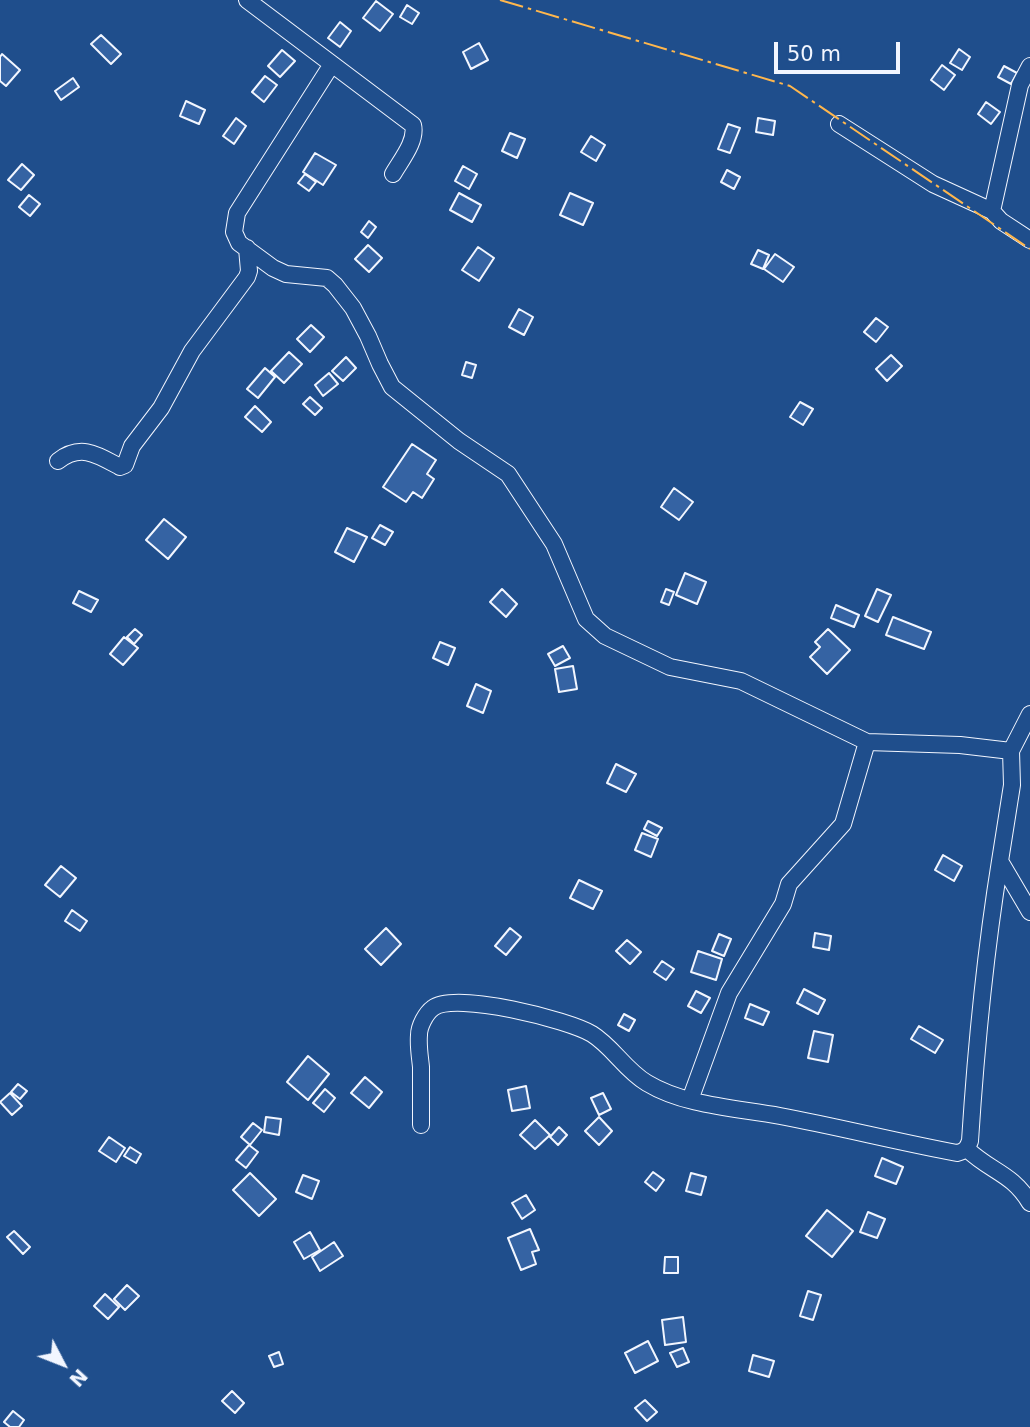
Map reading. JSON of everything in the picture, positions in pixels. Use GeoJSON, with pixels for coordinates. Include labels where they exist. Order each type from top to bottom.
{"type":"FeatureCollection","features":[{"type":"Feature","properties":{"kind":"street"},"geometry":{"type":"LineString","coordinates":[[247,0],[413,125],[415,130],[412,139],[393,174]]}},
{"type":"Feature","properties":{"kind":"street"},"geometry":{"type":"LineString","coordinates":[[332,64],[237,213],[234,232],[239,243],[273,268],[286,274],[317,275],[327,278],[335,285],[358,317],[392,387],[515,481],[554,544],[586,619],[605,636],[670,667],[741,681],[867,742],[1011,751]]}},
{"type":"Feature","properties":{"kind":"street"},"geometry":{"type":"LineString","coordinates":[[992,211],[1020,85],[1030,66]]}},
{"type":"Feature","properties":{"kind":"street"},"geometry":{"type":"LineString","coordinates":[[839,124],[933,184],[992,211],[1001,221],[1030,240]]}},
{"type":"Feature","properties":{"kind":"street"},"geometry":{"type":"LineString","coordinates":[[58,461],[75,451],[91,451],[120,467],[125,465],[132,446],[162,408],[192,351],[247,277],[247,248]]}},
{"type":"Feature","properties":{"kind":"street"},"geometry":{"type":"LineString","coordinates":[[421,1125],[418,1034],[424,1018],[433,1007],[465,1002],[564,1022],[589,1032],[604,1042],[633,1074],[648,1084],[690,1100],[957,1153],[967,1149],[970,1141],[977,1032],[989,929],[1012,785],[1011,751],[1030,714]]}},
{"type":"Feature","properties":{"kind":"street"},"geometry":{"type":"LineString","coordinates":[[690,1100],[729,993],[783,904],[789,884],[843,824],[867,742]]}},
{"type":"Feature","properties":{"kind":"street"},"geometry":{"type":"LineString","coordinates":[[1000,861],[1030,912]]}},
{"type":"Feature","properties":{"kind":"street"},"geometry":{"type":"LineString","coordinates":[[967,1149],[980,1161],[1007,1176],[1021,1189],[1030,1203]]}},
{"type":"Feature","properties":{"kind":"building"},"geometry":{"type":"Polygon","coordinates":[[[376,1],[393,14],[380,31],[363,18],[376,1]]]}},
{"type":"Feature","properties":{"kind":"building"},"geometry":{"type":"Polygon","coordinates":[[[407,5],[419,13],[412,24],[400,17],[407,5]]]}},
{"type":"Feature","properties":{"kind":"building"},"geometry":{"type":"Polygon","coordinates":[[[340,22],[351,31],[340,47],[328,38],[340,22]]]}},
{"type":"Feature","properties":{"kind":"building"},"geometry":{"type":"Polygon","coordinates":[[[101,35],[121,54],[111,64],[91,44],[101,35]]]}},
{"type":"Feature","properties":{"kind":"building"},"geometry":{"type":"Polygon","coordinates":[[[479,43],[488,60],[471,69],[463,52],[479,43]]]}},
{"type":"Feature","properties":{"kind":"building"},"geometry":{"type":"Polygon","coordinates":[[[959,49],[970,57],[962,70],[950,63],[959,49]]]}},
{"type":"Feature","properties":{"kind":"building"},"geometry":{"type":"Polygon","coordinates":[[[282,50],[295,61],[280,77],[268,66],[282,50]]]}},
{"type":"Feature","properties":{"kind":"building"},"geometry":{"type":"Polygon","coordinates":[[[2,54],[20,70],[6,86],[0,81],[2,54]]]}},
{"type":"Feature","properties":{"kind":"building"},"geometry":{"type":"Polygon","coordinates":[[[942,65],[955,75],[944,90],[931,80],[942,65]]]}},
{"type":"Feature","properties":{"kind":"building"},"geometry":{"type":"Polygon","coordinates":[[[1004,66],[1017,73],[1011,84],[998,77],[1004,66]]]}},
{"type":"Feature","properties":{"kind":"building"},"geometry":{"type":"Polygon","coordinates":[[[265,76],[277,85],[264,102],[252,92],[265,76]]]}},
{"type":"Feature","properties":{"kind":"building"},"geometry":{"type":"Polygon","coordinates":[[[73,78],[79,87],[61,100],[55,91],[73,78]]]}},
{"type":"Feature","properties":{"kind":"building"},"geometry":{"type":"Polygon","coordinates":[[[186,101],[205,110],[199,124],[180,116],[186,101]]]}},
{"type":"Feature","properties":{"kind":"building"},"geometry":{"type":"Polygon","coordinates":[[[986,102],[1000,112],[991,124],[978,114],[986,102]]]}},
{"type":"Feature","properties":{"kind":"building"},"geometry":{"type":"Polygon","coordinates":[[[236,118],[246,126],[234,144],[223,136],[236,118]]]}},
{"type":"Feature","properties":{"kind":"building"},"geometry":{"type":"Polygon","coordinates":[[[758,118],[775,121],[773,135],[756,132],[758,118]]]}},
{"type":"Feature","properties":{"kind":"building"},"geometry":{"type":"Polygon","coordinates":[[[728,124],[740,128],[730,153],[718,149],[728,124]]]}},
{"type":"Feature","properties":{"kind":"building"},"geometry":{"type":"Polygon","coordinates":[[[510,133],[525,139],[517,158],[502,151],[510,133]]]}},
{"type":"Feature","properties":{"kind":"building"},"geometry":{"type":"Polygon","coordinates":[[[591,136],[605,145],[596,161],[581,152],[591,136]]]}},
{"type":"Feature","properties":{"kind":"building"},"geometry":{"type":"Polygon","coordinates":[[[315,153],[336,165],[323,185],[303,172],[315,153]]]}},
{"type":"Feature","properties":{"kind":"building"},"geometry":{"type":"Polygon","coordinates":[[[22,164],[34,175],[21,190],[8,180],[22,164]]]}},
{"type":"Feature","properties":{"kind":"building"},"geometry":{"type":"Polygon","coordinates":[[[463,166],[477,174],[469,189],[455,181],[463,166]]]}},
{"type":"Feature","properties":{"kind":"building"},"geometry":{"type":"Polygon","coordinates":[[[727,170],[740,177],[734,189],[721,182],[727,170]]]}},
{"type":"Feature","properties":{"kind":"building"},"geometry":{"type":"Polygon","coordinates":[[[305,174],[316,182],[309,191],[298,183],[305,174]]]}},
{"type":"Feature","properties":{"kind":"building"},"geometry":{"type":"Polygon","coordinates":[[[459,193],[481,205],[472,222],[450,210],[459,193]]]}},
{"type":"Feature","properties":{"kind":"building"},"geometry":{"type":"Polygon","coordinates":[[[570,193],[593,203],[583,225],[560,215],[570,193]]]}},
{"type":"Feature","properties":{"kind":"building"},"geometry":{"type":"Polygon","coordinates":[[[29,195],[40,204],[30,216],[19,207],[29,195]]]}},
{"type":"Feature","properties":{"kind":"building"},"geometry":{"type":"Polygon","coordinates":[[[369,221],[376,227],[368,238],[361,232],[369,221]]]}},
{"type":"Feature","properties":{"kind":"building"},"geometry":{"type":"Polygon","coordinates":[[[368,245],[382,258],[369,272],[355,259],[368,245]]]}},
{"type":"Feature","properties":{"kind":"building"},"geometry":{"type":"Polygon","coordinates":[[[478,247],[494,258],[479,281],[462,270],[478,247]]]}},
{"type":"Feature","properties":{"kind":"building"},"geometry":{"type":"Polygon","coordinates":[[[758,250],[769,255],[763,269],[751,264],[758,250]]]}},
{"type":"Feature","properties":{"kind":"building"},"geometry":{"type":"Polygon","coordinates":[[[775,254],[794,267],[783,282],[764,269],[775,254]]]}},
{"type":"Feature","properties":{"kind":"building"},"geometry":{"type":"Polygon","coordinates":[[[519,309],[533,317],[524,335],[509,327],[519,309]]]}},
{"type":"Feature","properties":{"kind":"building"},"geometry":{"type":"Polygon","coordinates":[[[876,318],[888,327],[876,342],[864,332],[876,318]]]}},
{"type":"Feature","properties":{"kind":"building"},"geometry":{"type":"Polygon","coordinates":[[[311,325],[324,337],[310,352],[297,339],[311,325]]]}},
{"type":"Feature","properties":{"kind":"building"},"geometry":{"type":"Polygon","coordinates":[[[289,352],[302,364],[284,383],[271,371],[289,352]]]}},
{"type":"Feature","properties":{"kind":"building"},"geometry":{"type":"Polygon","coordinates":[[[891,355],[902,366],[887,381],[876,369],[891,355]]]}},
{"type":"Feature","properties":{"kind":"building"},"geometry":{"type":"Polygon","coordinates":[[[346,357],[356,368],[343,381],[332,371],[346,357]]]}},
{"type":"Feature","properties":{"kind":"building"},"geometry":{"type":"Polygon","coordinates":[[[466,362],[476,365],[472,378],[462,375],[466,362]]]}},
{"type":"Feature","properties":{"kind":"building"},"geometry":{"type":"Polygon","coordinates":[[[265,368],[275,377],[258,398],[247,389],[265,368]]]}},
{"type":"Feature","properties":{"kind":"building"},"geometry":{"type":"Polygon","coordinates":[[[329,373],[338,384],[323,396],[315,385],[329,373]]]}},
{"type":"Feature","properties":{"kind":"building"},"geometry":{"type":"Polygon","coordinates":[[[310,397],[322,408],[315,415],[303,404],[310,397]]]}},
{"type":"Feature","properties":{"kind":"building"},"geometry":{"type":"Polygon","coordinates":[[[800,402],[813,409],[803,425],[790,417],[800,402]]]}},
{"type":"Feature","properties":{"kind":"building"},"geometry":{"type":"Polygon","coordinates":[[[255,406],[271,422],[262,432],[245,417],[255,406]]]}},
{"type":"Feature","properties":{"kind":"building"},"geometry":{"type":"Polygon","coordinates":[[[412,444],[436,460],[427,474],[434,479],[422,498],[413,492],[406,502],[383,487],[412,444]]]}},
{"type":"Feature","properties":{"kind":"building"},"geometry":{"type":"Polygon","coordinates":[[[674,488],[693,502],[679,520],[661,507],[674,488]]]}},
{"type":"Feature","properties":{"kind":"building"},"geometry":{"type":"Polygon","coordinates":[[[164,519],[186,537],[168,559],[146,540],[164,519]]]}},
{"type":"Feature","properties":{"kind":"building"},"geometry":{"type":"Polygon","coordinates":[[[380,525],[393,532],[385,545],[372,538],[380,525]]]}},
{"type":"Feature","properties":{"kind":"building"},"geometry":{"type":"Polygon","coordinates":[[[347,528],[367,537],[354,562],[335,552],[347,528]]]}},
{"type":"Feature","properties":{"kind":"building"},"geometry":{"type":"Polygon","coordinates":[[[685,573],[706,582],[697,604],[676,595],[685,573]]]}},
{"type":"Feature","properties":{"kind":"building"},"geometry":{"type":"Polygon","coordinates":[[[502,589],[517,604],[506,617],[490,602],[502,589]]]}},
{"type":"Feature","properties":{"kind":"building"},"geometry":{"type":"Polygon","coordinates":[[[666,589],[674,592],[669,605],[661,602],[666,589]]]}},
{"type":"Feature","properties":{"kind":"building"},"geometry":{"type":"Polygon","coordinates":[[[877,589],[891,595],[878,622],[865,616],[877,589]]]}},
{"type":"Feature","properties":{"kind":"building"},"geometry":{"type":"Polygon","coordinates":[[[79,591],[98,600],[91,612],[73,603],[79,591]]]}},
{"type":"Feature","properties":{"kind":"building"},"geometry":{"type":"Polygon","coordinates":[[[836,605],[859,615],[854,627],[831,618],[836,605]]]}},
{"type":"Feature","properties":{"kind":"building"},"geometry":{"type":"Polygon","coordinates":[[[893,617],[931,632],[924,649],[886,635],[893,617]]]}},
{"type":"Feature","properties":{"kind":"building"},"geometry":{"type":"Polygon","coordinates":[[[135,629],[142,635],[134,644],[127,637],[135,629]]]}},
{"type":"Feature","properties":{"kind":"building"},"geometry":{"type":"Polygon","coordinates":[[[828,629],[850,650],[827,674],[810,657],[820,647],[815,642],[828,629]]]}},
{"type":"Feature","properties":{"kind":"building"},"geometry":{"type":"Polygon","coordinates":[[[124,637],[138,648],[123,665],[110,654],[124,637]]]}},
{"type":"Feature","properties":{"kind":"building"},"geometry":{"type":"Polygon","coordinates":[[[440,642],[455,648],[448,665],[433,658],[440,642]]]}},
{"type":"Feature","properties":{"kind":"building"},"geometry":{"type":"Polygon","coordinates":[[[563,646],[570,658],[555,666],[548,654],[563,646]]]}},
{"type":"Feature","properties":{"kind":"building"},"geometry":{"type":"Polygon","coordinates":[[[573,666],[577,689],[559,692],[555,669],[573,666]]]}},
{"type":"Feature","properties":{"kind":"building"},"geometry":{"type":"Polygon","coordinates":[[[476,684],[491,691],[483,713],[467,706],[476,684]]]}},
{"type":"Feature","properties":{"kind":"building"},"geometry":{"type":"Polygon","coordinates":[[[616,764],[636,774],[626,792],[607,783],[616,764]]]}},
{"type":"Feature","properties":{"kind":"building"},"geometry":{"type":"Polygon","coordinates":[[[648,821],[662,828],[657,836],[644,829],[648,821]]]}},
{"type":"Feature","properties":{"kind":"building"},"geometry":{"type":"Polygon","coordinates":[[[642,833],[658,839],[651,857],[635,850],[642,833]]]}},
{"type":"Feature","properties":{"kind":"building"},"geometry":{"type":"Polygon","coordinates":[[[943,855],[962,866],[954,881],[935,870],[943,855]]]}},
{"type":"Feature","properties":{"kind":"building"},"geometry":{"type":"Polygon","coordinates":[[[61,866],[76,878],[60,897],[45,885],[61,866]]]}},
{"type":"Feature","properties":{"kind":"building"},"geometry":{"type":"Polygon","coordinates":[[[579,880],[602,891],[593,909],[570,898],[579,880]]]}},
{"type":"Feature","properties":{"kind":"building"},"geometry":{"type":"Polygon","coordinates":[[[72,910],[87,921],[80,931],[65,921],[72,910]]]}},
{"type":"Feature","properties":{"kind":"building"},"geometry":{"type":"Polygon","coordinates":[[[386,928],[401,944],[381,965],[365,949],[386,928]]]}},
{"type":"Feature","properties":{"kind":"building"},"geometry":{"type":"Polygon","coordinates":[[[510,928],[521,937],[506,955],[495,946],[510,928]]]}},
{"type":"Feature","properties":{"kind":"building"},"geometry":{"type":"Polygon","coordinates":[[[815,933],[831,936],[829,950],[813,947],[815,933]]]}},
{"type":"Feature","properties":{"kind":"building"},"geometry":{"type":"Polygon","coordinates":[[[719,934],[731,939],[724,956],[712,951],[719,934]]]}},
{"type":"Feature","properties":{"kind":"building"},"geometry":{"type":"Polygon","coordinates":[[[627,940],[641,952],[630,964],[616,951],[627,940]]]}},
{"type":"Feature","properties":{"kind":"building"},"geometry":{"type":"Polygon","coordinates":[[[698,951],[722,959],[716,980],[691,972],[698,951]]]}},
{"type":"Feature","properties":{"kind":"building"},"geometry":{"type":"Polygon","coordinates":[[[662,961],[674,969],[666,980],[654,972],[662,961]]]}},
{"type":"Feature","properties":{"kind":"building"},"geometry":{"type":"Polygon","coordinates":[[[804,989],[825,1000],[818,1014],[797,1003],[804,989]]]}},
{"type":"Feature","properties":{"kind":"building"},"geometry":{"type":"Polygon","coordinates":[[[696,991],[710,998],[701,1013],[688,1006],[696,991]]]}},
{"type":"Feature","properties":{"kind":"building"},"geometry":{"type":"Polygon","coordinates":[[[750,1004],[769,1012],[763,1025],[745,1018],[750,1004]]]}},
{"type":"Feature","properties":{"kind":"building"},"geometry":{"type":"Polygon","coordinates":[[[624,1014],[635,1020],[629,1031],[618,1025],[624,1014]]]}},
{"type":"Feature","properties":{"kind":"building"},"geometry":{"type":"Polygon","coordinates":[[[919,1026],[943,1040],[935,1053],[911,1039],[919,1026]]]}},
{"type":"Feature","properties":{"kind":"building"},"geometry":{"type":"Polygon","coordinates":[[[814,1031],[833,1035],[828,1062],[808,1058],[814,1031]]]}},
{"type":"Feature","properties":{"kind":"building"},"geometry":{"type":"Polygon","coordinates":[[[308,1056],[329,1074],[308,1100],[287,1082],[308,1056]]]}},
{"type":"Feature","properties":{"kind":"building"},"geometry":{"type":"Polygon","coordinates":[[[365,1077],[382,1092],[369,1108],[351,1093],[365,1077]]]}},
{"type":"Feature","properties":{"kind":"building"},"geometry":{"type":"Polygon","coordinates":[[[18,1084],[27,1091],[20,1099],[11,1092],[18,1084]]]}},
{"type":"Feature","properties":{"kind":"building"},"geometry":{"type":"Polygon","coordinates":[[[526,1086],[530,1108],[512,1111],[508,1090],[526,1086]]]}},
{"type":"Feature","properties":{"kind":"building"},"geometry":{"type":"Polygon","coordinates":[[[325,1089],[335,1098],[324,1112],[313,1103],[325,1089]]]}},
{"type":"Feature","properties":{"kind":"building"},"geometry":{"type":"Polygon","coordinates":[[[10,1093],[22,1106],[12,1115],[0,1102],[10,1093]]]}},
{"type":"Feature","properties":{"kind":"building"},"geometry":{"type":"Polygon","coordinates":[[[603,1093],[611,1109],[599,1115],[591,1098],[603,1093]]]}},
{"type":"Feature","properties":{"kind":"building"},"geometry":{"type":"Polygon","coordinates":[[[266,1117],[281,1119],[279,1135],[264,1132],[266,1117]]]}},
{"type":"Feature","properties":{"kind":"building"},"geometry":{"type":"Polygon","coordinates":[[[599,1117],[612,1131],[599,1145],[585,1131],[599,1117]]]}},
{"type":"Feature","properties":{"kind":"building"},"geometry":{"type":"Polygon","coordinates":[[[535,1120],[550,1135],[535,1149],[520,1135],[535,1120]]]}},
{"type":"Feature","properties":{"kind":"building"},"geometry":{"type":"Polygon","coordinates":[[[253,1123],[262,1130],[250,1145],[241,1137],[253,1123]]]}},
{"type":"Feature","properties":{"kind":"building"},"geometry":{"type":"Polygon","coordinates":[[[559,1127],[567,1135],[558,1145],[550,1137],[559,1127]]]}},
{"type":"Feature","properties":{"kind":"building"},"geometry":{"type":"Polygon","coordinates":[[[109,1137],[125,1148],[116,1162],[99,1151],[109,1137]]]}},
{"type":"Feature","properties":{"kind":"building"},"geometry":{"type":"Polygon","coordinates":[[[249,1145],[258,1152],[246,1168],[236,1160],[249,1145]]]}},
{"type":"Feature","properties":{"kind":"building"},"geometry":{"type":"Polygon","coordinates":[[[130,1147],[141,1154],[136,1163],[124,1156],[130,1147]]]}},
{"type":"Feature","properties":{"kind":"building"},"geometry":{"type":"Polygon","coordinates":[[[882,1158],[903,1167],[896,1184],[875,1176],[882,1158]]]}},
{"type":"Feature","properties":{"kind":"building"},"geometry":{"type":"Polygon","coordinates":[[[653,1172],[664,1180],[656,1191],[645,1182],[653,1172]]]}},
{"type":"Feature","properties":{"kind":"building"},"geometry":{"type":"Polygon","coordinates":[[[250,1173],[276,1199],[259,1216],[233,1190],[250,1173]]]}},
{"type":"Feature","properties":{"kind":"building"},"geometry":{"type":"Polygon","coordinates":[[[691,1173],[706,1177],[701,1195],[686,1191],[691,1173]]]}},
{"type":"Feature","properties":{"kind":"building"},"geometry":{"type":"Polygon","coordinates":[[[303,1175],[319,1181],[312,1199],[296,1192],[303,1175]]]}},
{"type":"Feature","properties":{"kind":"building"},"geometry":{"type":"Polygon","coordinates":[[[526,1195],[535,1210],[522,1219],[512,1203],[526,1195]]]}},
{"type":"Feature","properties":{"kind":"building"},"geometry":{"type":"Polygon","coordinates":[[[827,1210],[853,1231],[832,1257],[806,1236],[827,1210]]]}},
{"type":"Feature","properties":{"kind":"building"},"geometry":{"type":"Polygon","coordinates":[[[868,1212],[885,1219],[877,1238],[860,1232],[868,1212]]]}},
{"type":"Feature","properties":{"kind":"building"},"geometry":{"type":"Polygon","coordinates":[[[530,1229],[539,1250],[532,1252],[536,1264],[521,1270],[508,1238],[530,1229]]]}},
{"type":"Feature","properties":{"kind":"building"},"geometry":{"type":"Polygon","coordinates":[[[14,1231],[30,1247],[23,1254],[7,1237],[14,1231]]]}},
{"type":"Feature","properties":{"kind":"building"},"geometry":{"type":"Polygon","coordinates":[[[310,1232],[320,1250],[304,1259],[294,1242],[310,1232]]]}},
{"type":"Feature","properties":{"kind":"building"},"geometry":{"type":"Polygon","coordinates":[[[334,1242],[343,1256],[320,1271],[312,1257],[334,1242]]]}},
{"type":"Feature","properties":{"kind":"building"},"geometry":{"type":"Polygon","coordinates":[[[665,1257],[678,1257],[678,1273],[664,1273],[665,1257]]]}},
{"type":"Feature","properties":{"kind":"building"},"geometry":{"type":"Polygon","coordinates":[[[127,1285],[139,1296],[125,1310],[114,1299],[127,1285]]]}},
{"type":"Feature","properties":{"kind":"building"},"geometry":{"type":"Polygon","coordinates":[[[808,1291],[821,1295],[813,1320],[800,1316],[808,1291]]]}},
{"type":"Feature","properties":{"kind":"building"},"geometry":{"type":"Polygon","coordinates":[[[105,1294],[119,1307],[108,1319],[94,1306],[105,1294]]]}},
{"type":"Feature","properties":{"kind":"building"},"geometry":{"type":"Polygon","coordinates":[[[683,1317],[686,1342],[665,1345],[662,1320],[683,1317]]]}},
{"type":"Feature","properties":{"kind":"building"},"geometry":{"type":"Polygon","coordinates":[[[648,1341],[658,1361],[635,1373],[625,1353],[648,1341]]]}},
{"type":"Feature","properties":{"kind":"building"},"geometry":{"type":"Polygon","coordinates":[[[683,1348],[689,1362],[677,1367],[670,1353],[683,1348]]]}},
{"type":"Feature","properties":{"kind":"building"},"geometry":{"type":"Polygon","coordinates":[[[279,1352],[283,1364],[274,1367],[269,1356],[279,1352]]]}},
{"type":"Feature","properties":{"kind":"building"},"geometry":{"type":"Polygon","coordinates":[[[753,1355],[774,1361],[769,1377],[749,1371],[753,1355]]]}},
{"type":"Feature","properties":{"kind":"building"},"geometry":{"type":"Polygon","coordinates":[[[232,1391],[244,1403],[235,1413],[222,1401],[232,1391]]]}},
{"type":"Feature","properties":{"kind":"building"},"geometry":{"type":"Polygon","coordinates":[[[645,1400],[657,1412],[647,1421],[635,1408],[645,1400]]]}},
{"type":"Feature","properties":{"kind":"building"},"geometry":{"type":"Polygon","coordinates":[[[13,1411],[24,1420],[19,1427],[10,1427],[4,1422],[13,1411]]]}},
{"type":"Feature","properties":{"kind":"power"},"geometry":{"type":"LineString","coordinates":[[500,0],[790,86],[1030,249]]}}]}
